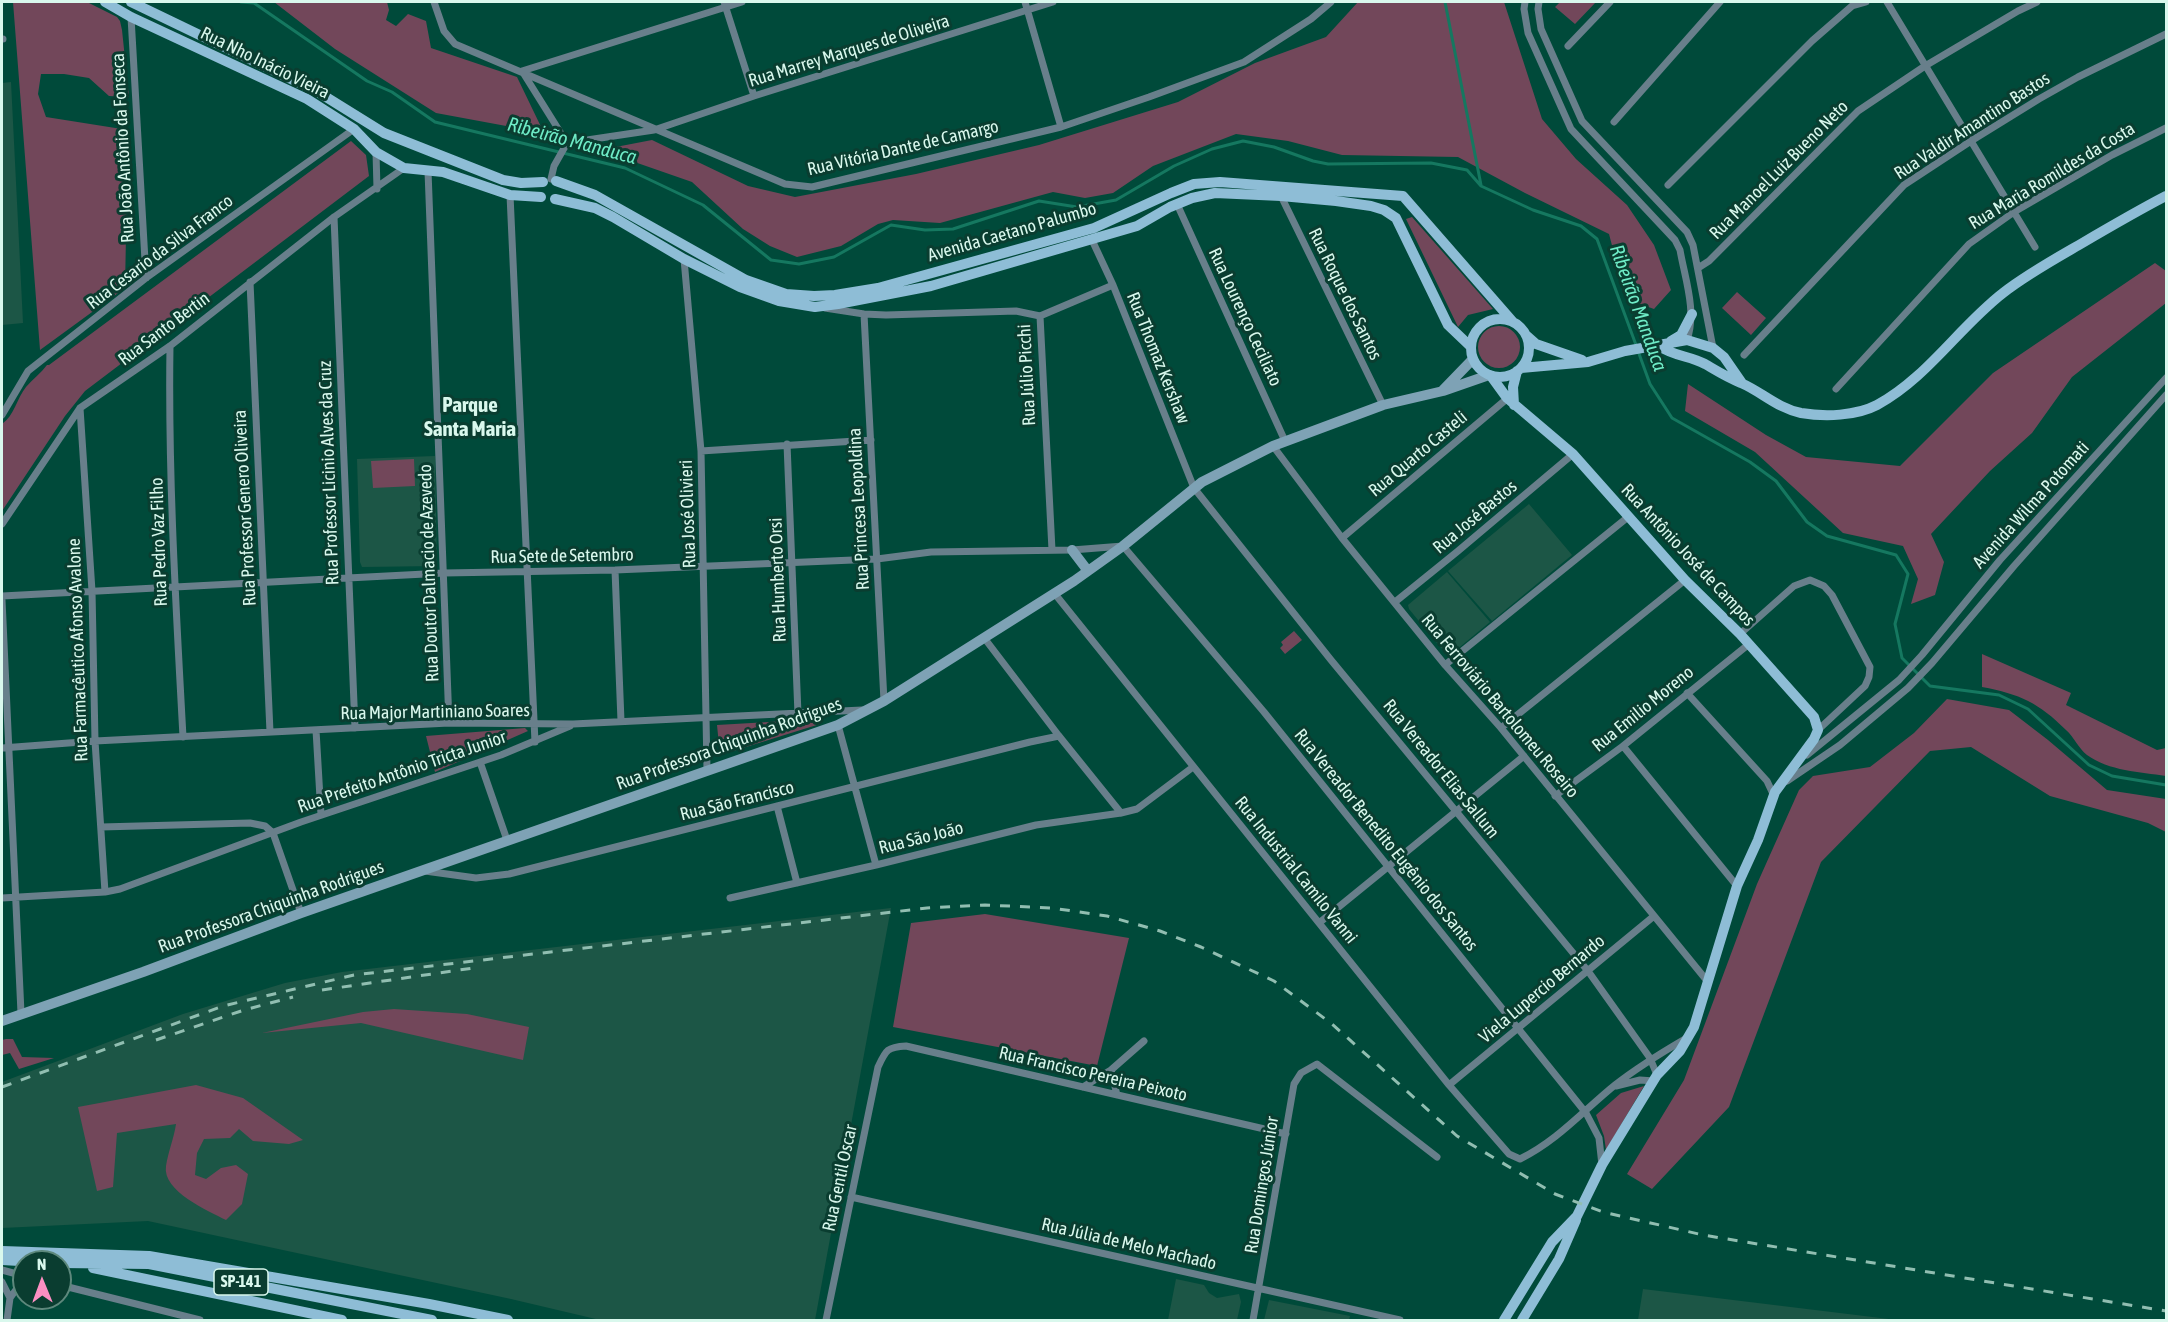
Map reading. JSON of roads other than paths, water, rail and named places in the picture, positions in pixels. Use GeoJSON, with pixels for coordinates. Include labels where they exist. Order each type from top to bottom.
{"type":"FeatureCollection","features":[{"type":"Feature","properties":{"kind":"main road","name":"Rua Nho Inácio Vieira"},"geometry":{"type":"LineString","coordinates":[[105,2],[131,17],[307,99],[354,129],[376,152],[404,168],[443,172],[510,195],[541,197]]}},
{"type":"Feature","properties":{"kind":"main road","name":"Rua Nho Inácio Vieira"},"geometry":{"type":"LineString","coordinates":[[131,2],[318,92],[384,133],[503,180],[521,183],[550,181]]}},
{"type":"Feature","properties":{"kind":"main road"},"geometry":{"type":"LineString","coordinates":[[376,152],[378,141],[384,133]]}},
{"type":"Feature","properties":{"kind":"main road"},"geometry":{"type":"LineString","coordinates":[[550,181],[560,191],[555,199],[547,200],[541,197],[539,187],[550,181]]}},
{"type":"Feature","properties":{"kind":"main road","name":"Avenida Caetano Palumbo"},"geometry":{"type":"LineString","coordinates":[[550,181],[595,195],[746,280],[786,294],[814,296],[878,288],[1094,228],[1194,184],[1220,182],[1403,196],[1513,322]]}},
{"type":"Feature","properties":{"kind":"main road","name":"Avenida Caetano Palumbo"},"geometry":{"type":"LineString","coordinates":[[555,199],[596,208],[684,259],[740,287],[779,301],[815,307],[931,286],[1137,226],[1177,204],[1215,193],[1281,196],[1369,206],[1384,210],[1396,218],[1448,325],[1470,346]]}},
{"type":"Feature","properties":{"kind":"main road"},"geometry":{"type":"LineString","coordinates":[[1656,347],[1705,364],[1730,380],[1742,383],[1776,405],[1800,413],[1824,415],[1854,413],[1876,405],[1922,371],[2001,294],[2027,275],[2166,196]]}},
{"type":"Feature","properties":{"kind":"main road"},"geometry":{"type":"LineString","coordinates":[[1671,342],[1681,335],[1692,314]]}},
{"type":"Feature","properties":{"kind":"main road"},"geometry":{"type":"LineString","coordinates":[[1588,362],[1536,344],[1522,328],[1513,322],[1496,318],[1478,328],[1472,336],[1470,346],[1473,359],[1482,371],[1500,377],[1519,370],[1588,362],[1625,351],[1687,340],[1713,348],[1724,357],[1742,383]]}},
{"type":"Feature","properties":{"kind":"main road"},"geometry":{"type":"LineString","coordinates":[[1512,399],[1513,387],[1519,370],[1529,353],[1527,336]]}},
{"type":"Feature","properties":{"kind":"main road"},"geometry":{"type":"LineString","coordinates":[[1687,340],[1689,357]]}},
{"type":"Feature","properties":{"kind":"main road"},"geometry":{"type":"LineString","coordinates":[[1705,364],[1711,357],[1713,348]]}},
{"type":"Feature","properties":{"kind":"main road"},"geometry":{"type":"LineString","coordinates":[[1443,391],[1473,359]]}},
{"type":"Feature","properties":{"kind":"main road","name":"Rua Professora Chiquinha Rodrigues"},"geometry":{"type":"LineString","coordinates":[[2,1021],[422,870],[838,725],[884,701],[986,639],[1088,572],[1202,482],[1286,441],[1383,405],[1443,391],[1490,375]]}},
{"type":"Feature","properties":{"kind":"main road","name":"Rua Antônio José de Campos"},"geometry":{"type":"LineString","coordinates":[[1490,375],[1512,399],[1573,454],[1685,580],[1740,633],[1814,717],[1818,723],[1816,735]]}},
{"type":"Feature","properties":{"kind":"main road"},"geometry":{"type":"LineString","coordinates":[[1072,550],[1088,572]]}},
{"type":"Feature","properties":{"kind":"main road"},"geometry":{"type":"LineString","coordinates":[[1522,1320],[1559,1259],[1602,1165],[1656,1078],[1680,1051],[1694,1027],[1737,886],[1758,840],[1773,796],[1816,735]]}},
{"type":"Feature","properties":{"kind":"main road"},"geometry":{"type":"LineString","coordinates":[[1504,1320],[1552,1242],[1577,1216]]}},
{"type":"Feature","properties":{"kind":"main road","name":"SP-141"},"geometry":{"type":"LineString","coordinates":[[2,1251],[149,1256],[429,1304],[508,1320]]}},
{"type":"Feature","properties":{"kind":"main road","name":"SP-141"},"geometry":{"type":"LineString","coordinates":[[72,1263],[149,1264],[432,1320]]}},
{"type":"Feature","properties":{"kind":"main road","name":"SP-141"},"geometry":{"type":"LineString","coordinates":[[72,1265],[108,1270],[342,1320]]}},
{"type":"Feature","properties":{"kind":"street","name":"Rua Vitória Dante de Camargo"},"geometry":{"type":"LineString","coordinates":[[434,2],[444,31],[455,44],[522,70],[537,79],[654,130],[785,184],[812,187],[1061,127],[1149,97],[1244,62],[1311,18],[1331,2]]}},
{"type":"Feature","properties":{"kind":"street"},"geometry":{"type":"LineString","coordinates":[[550,181],[554,166],[566,146],[522,70],[724,4],[742,2]]}},
{"type":"Feature","properties":{"kind":"street"},"geometry":{"type":"LineString","coordinates":[[1025,2],[1061,127]]}},
{"type":"Feature","properties":{"kind":"street","name":"Rua Marrey Marques de Oliveira"},"geometry":{"type":"LineString","coordinates":[[566,146],[654,130],[754,96],[1053,2]]}},
{"type":"Feature","properties":{"kind":"street"},"geometry":{"type":"LineString","coordinates":[[1525,2],[1528,33],[1571,129],[1675,240],[1682,260],[1692,314],[1691,329],[1687,340]]}},
{"type":"Feature","properties":{"kind":"street"},"geometry":{"type":"LineString","coordinates":[[1539,2],[1541,29],[1578,114],[1592,132],[1687,232],[1693,245],[1713,348]]}},
{"type":"Feature","properties":{"kind":"street"},"geometry":{"type":"LineString","coordinates":[[1568,46],[1610,2]]}},
{"type":"Feature","properties":{"kind":"street"},"geometry":{"type":"LineString","coordinates":[[1614,122],[1720,2]]}},
{"type":"Feature","properties":{"kind":"street"},"geometry":{"type":"LineString","coordinates":[[1668,184],[1850,4],[1866,2]]}},
{"type":"Feature","properties":{"kind":"street"},"geometry":{"type":"LineString","coordinates":[[1887,2],[2035,247]]}},
{"type":"Feature","properties":{"kind":"street","name":"Rua Manoel Luiz Bueno Neto"},"geometry":{"type":"LineString","coordinates":[[1698,268],[1710,261],[1858,111],[1925,66],[2037,2]]}},
{"type":"Feature","properties":{"kind":"street"},"geometry":{"type":"LineString","coordinates":[[724,4],[754,96]]}},
{"type":"Feature","properties":{"kind":"street","name":"Rua João Antônio da Fonseca"},"geometry":{"type":"LineString","coordinates":[[131,17],[146,278]]}},
{"type":"Feature","properties":{"kind":"street","name":"Rua Valdir Amantino Bastos"},"geometry":{"type":"LineString","coordinates":[[1744,355],[1904,185],[1971,141],[2078,77],[2166,34]]}},
{"type":"Feature","properties":{"kind":"street","name":"Rua Maria Romildes da Costa"},"geometry":{"type":"LineString","coordinates":[[1836,389],[1969,244],[2014,212],[2112,155],[2166,128]]}},
{"type":"Feature","properties":{"kind":"street","name":"Rua Cesario da Silva Franco"},"geometry":{"type":"LineString","coordinates":[[2,415],[28,371],[146,278],[354,129]]}},
{"type":"Feature","properties":{"kind":"street"},"geometry":{"type":"LineString","coordinates":[[1582,142],[1592,132]]}},
{"type":"Feature","properties":{"kind":"street"},"geometry":{"type":"LineString","coordinates":[[376,152],[377,189]]}},
{"type":"Feature","properties":{"kind":"street","name":"Rua Santo Bertin"},"geometry":{"type":"LineString","coordinates":[[2,524],[80,408],[170,346],[334,217],[404,168]]}},
{"type":"Feature","properties":{"kind":"street","name":"Rua Doutor Dalmacio de Azevedo"},"geometry":{"type":"LineString","coordinates":[[428,171],[449,723]]}},
{"type":"Feature","properties":{"kind":"street"},"geometry":{"type":"LineString","coordinates":[[510,195],[535,742]]}},
{"type":"Feature","properties":{"kind":"street","name":"Rua Roque dos Santos"},"geometry":{"type":"LineString","coordinates":[[1281,196],[1383,405]]}},
{"type":"Feature","properties":{"kind":"street","name":"Rua Lourenço Ceciliato"},"geometry":{"type":"LineString","coordinates":[[1177,204],[1286,441]]}},
{"type":"Feature","properties":{"kind":"street","name":"Rua Professor Licinio Alves da Cruz"},"geometry":{"type":"LineString","coordinates":[[334,217],[355,728]]}},
{"type":"Feature","properties":{"kind":"street","name":"Rua Thomaz Kershaw"},"geometry":{"type":"LineString","coordinates":[[1092,240],[1113,285],[1194,488]]}},
{"type":"Feature","properties":{"kind":"street"},"geometry":{"type":"LineString","coordinates":[[1682,260],[1688,256],[1695,257]]}},
{"type":"Feature","properties":{"kind":"street","name":"Rua José Olivieri"},"geometry":{"type":"LineString","coordinates":[[684,259],[701,451],[705,566],[707,770]]}},
{"type":"Feature","properties":{"kind":"street"},"geometry":{"type":"LineString","coordinates":[[1686,282],[1694,284],[1700,280]]}},
{"type":"Feature","properties":{"kind":"street","name":"Rua Professor Genero Oliveira"},"geometry":{"type":"LineString","coordinates":[[250,282],[270,732]]}},
{"type":"Feature","properties":{"kind":"street"},"geometry":{"type":"LineString","coordinates":[[1040,316],[1113,285]]}},
{"type":"Feature","properties":{"kind":"street","name":"Rua Júlio Picchi"},"geometry":{"type":"LineString","coordinates":[[815,307],[864,314],[1016,311],[1040,316],[1052,550]]}},
{"type":"Feature","properties":{"kind":"street","name":"Rua Princesa Leopoldina"},"geometry":{"type":"LineString","coordinates":[[864,314],[884,701]]}},
{"type":"Feature","properties":{"kind":"street","name":"Rua Pedro Vaz Filho"},"geometry":{"type":"LineString","coordinates":[[170,346],[169,388],[183,737]]}},
{"type":"Feature","properties":{"kind":"street","name":"Avenida Wilma Potomati"},"geometry":{"type":"LineString","coordinates":[[1797,762],[1899,680],[2000,560],[2166,378]]}},
{"type":"Feature","properties":{"kind":"street","name":"Avenida Wilma Potomati"},"geometry":{"type":"LineString","coordinates":[[1780,785],[1840,745],[1908,688],[2166,395]]}},
{"type":"Feature","properties":{"kind":"street","name":"Rua Quarto Casteli"},"geometry":{"type":"LineString","coordinates":[[1342,537],[1512,399]]}},
{"type":"Feature","properties":{"kind":"street","name":"Rua Farmacêutico Afonso Avalone"},"geometry":{"type":"LineString","coordinates":[[80,408],[92,591],[95,741],[105,892]]}},
{"type":"Feature","properties":{"kind":"street"},"geometry":{"type":"LineString","coordinates":[[701,451],[871,440]]}},
{"type":"Feature","properties":{"kind":"street","name":"Rua Humberto Orsi"},"geometry":{"type":"LineString","coordinates":[[787,444],[798,714]]}},
{"type":"Feature","properties":{"kind":"street","name":"Rua Ferroviário Bartolomeu Roseiro"},"geometry":{"type":"LineString","coordinates":[[1273,446],[1342,537],[1445,665],[1502,728],[1708,982]]}},
{"type":"Feature","properties":{"kind":"street","name":"Rua José Bastos"},"geometry":{"type":"LineString","coordinates":[[1395,602],[1573,454]]}},
{"type":"Feature","properties":{"kind":"street","name":"Rua Vereador Elias Sallum"},"geometry":{"type":"LineString","coordinates":[[1194,488],[1588,971],[1650,1058],[1656,1078]]}},
{"type":"Feature","properties":{"kind":"street"},"geometry":{"type":"LineString","coordinates":[[1445,665],[1628,517]]}},
{"type":"Feature","properties":{"kind":"street","name":"Rua Sete de Setembro"},"geometry":{"type":"LineString","coordinates":[[2,598],[92,591],[444,573],[615,570],[877,559],[931,552],[1072,550],[1123,546]]}},
{"type":"Feature","properties":{"kind":"street","name":"Rua Vereador Benedito Eugênio dos Santos"},"geometry":{"type":"LineString","coordinates":[[1123,546],[1264,712],[1586,1113],[1599,1138],[1602,1165]]}},
{"type":"Feature","properties":{"kind":"street"},"geometry":{"type":"LineString","coordinates":[[615,570],[621,721]]}},
{"type":"Feature","properties":{"kind":"street"},"geometry":{"type":"LineString","coordinates":[[1502,728],[1685,580]]}},
{"type":"Feature","properties":{"kind":"street"},"geometry":{"type":"LineString","coordinates":[[1740,633],[1794,586],[1810,580],[1824,586],[1832,595],[1870,667],[1869,677],[1865,686],[1816,735]]}},
{"type":"Feature","properties":{"kind":"street","name":"Rua Industrial Camilo Vanni"},"geometry":{"type":"LineString","coordinates":[[1055,594],[1449,1085],[1509,1154],[1520,1158],[1535,1151],[1586,1113]]}},
{"type":"Feature","properties":{"kind":"street"},"geometry":{"type":"LineString","coordinates":[[2,598],[5,748],[16,897],[21,1013]]}},
{"type":"Feature","properties":{"kind":"street"},"geometry":{"type":"LineString","coordinates":[[986,639],[1121,813]]}},
{"type":"Feature","properties":{"kind":"street","name":"Rua Emilio Moreno"},"geometry":{"type":"LineString","coordinates":[[1555,796],[1623,746],[1749,644]]}},
{"type":"Feature","properties":{"kind":"street"},"geometry":{"type":"LineString","coordinates":[[1687,693],[1767,781],[1773,796]]}},
{"type":"Feature","properties":{"kind":"street","name":"Rua Major Martiniano Soares"},"geometry":{"type":"LineString","coordinates":[[5,748],[95,741],[449,723],[573,724],[870,709]]}},
{"type":"Feature","properties":{"kind":"street","name":"Rua Prefeito Antônio Tricta Junior"},"geometry":{"type":"LineString","coordinates":[[2,898],[105,892],[120,889],[321,815],[535,742],[573,724]]}},
{"type":"Feature","properties":{"kind":"street"},"geometry":{"type":"LineString","coordinates":[[838,725],[876,865]]}},
{"type":"Feature","properties":{"kind":"street"},"geometry":{"type":"LineString","coordinates":[[316,730],[321,815]]}},
{"type":"Feature","properties":{"kind":"street","name":"Rua São Francisco"},"geometry":{"type":"LineString","coordinates":[[422,870],[476,878],[509,874],[1059,736]]}},
{"type":"Feature","properties":{"kind":"street"},"geometry":{"type":"LineString","coordinates":[[1623,746],[1737,886]]}},
{"type":"Feature","properties":{"kind":"street"},"geometry":{"type":"LineString","coordinates":[[1319,923],[1524,756]]}},
{"type":"Feature","properties":{"kind":"street"},"geometry":{"type":"LineString","coordinates":[[480,762],[507,840]]}},
{"type":"Feature","properties":{"kind":"street","name":"Rua São João"},"geometry":{"type":"LineString","coordinates":[[730,898],[1036,825],[1137,809],[1193,767]]}},
{"type":"Feature","properties":{"kind":"street"},"geometry":{"type":"LineString","coordinates":[[777,806],[796,883]]}},
{"type":"Feature","properties":{"kind":"street"},"geometry":{"type":"LineString","coordinates":[[101,827],[250,823],[265,826],[273,833],[301,913]]}},
{"type":"Feature","properties":{"kind":"street","name":"Viela Lupercio Bernardo"},"geometry":{"type":"LineString","coordinates":[[1449,1085],[1654,916]]}},
{"type":"Feature","properties":{"kind":"street"},"geometry":{"type":"LineString","coordinates":[[1586,1113],[1614,1086],[1650,1058],[1688,1037]]}},
{"type":"Feature","properties":{"kind":"street"},"geometry":{"type":"LineString","coordinates":[[1083,1087],[1111,1070],[1144,1041]]}},
{"type":"Feature","properties":{"kind":"street","name":"Rua Francisco Pereira Peixoto"},"geometry":{"type":"LineString","coordinates":[[893,1047],[906,1046],[1286,1134]]}},
{"type":"Feature","properties":{"kind":"street","name":"Rua Gentil Oscar"},"geometry":{"type":"LineString","coordinates":[[826,1320],[878,1067],[885,1052],[893,1047]]}},
{"type":"Feature","properties":{"kind":"street","name":"Rua Domingos Júnior"},"geometry":{"type":"LineString","coordinates":[[1253,1320],[1294,1084],[1301,1073],[1317,1064],[1437,1156]]}},
{"type":"Feature","properties":{"kind":"street"},"geometry":{"type":"LineString","coordinates":[[1111,1070],[1117,1095]]}},
{"type":"Feature","properties":{"kind":"street"},"geometry":{"type":"LineString","coordinates":[[1614,1086],[1656,1078]]}},
{"type":"Feature","properties":{"kind":"street","name":"Rua Júlia de Melo Machado"},"geometry":{"type":"LineString","coordinates":[[851,1197],[1400,1320]]}},
{"type":"Feature","properties":{"kind":"street"},"geometry":{"type":"LineString","coordinates":[[2,1282],[10,1298]]}},
{"type":"Feature","properties":{"kind":"street"},"geometry":{"type":"LineString","coordinates":[[72,1288],[200,1320]]}},
{"type":"Feature","properties":{"kind":"street"},"geometry":{"type":"LineString","coordinates":[[7,1320],[12,1295]]}},
{"type":"Feature","properties":{"kind":"waterway","name":"Ribeirão Manduca"},"geometry":{"type":"LineString","coordinates":[[241,2],[254,3],[367,81],[392,92],[435,122],[625,168],[703,205],[771,260],[799,264],[834,257],[891,225],[925,230],[953,229],[1039,201],[1077,207],[1116,200],[1174,166],[1212,149],[1243,141],[1274,147],[1328,164],[1431,163],[1467,170],[1481,186],[1533,210],[1581,226],[1597,239],[1636,345]]}},
{"type":"Feature","properties":{"kind":"waterway"},"geometry":{"type":"LineString","coordinates":[[1445,2],[1481,185]]}},
{"type":"Feature","properties":{"kind":"waterway","name":"Ribeirão Manduca"},"geometry":{"type":"LineString","coordinates":[[1638,351],[1650,384],[1672,418],[1750,462],[1776,481],[1807,522],[1827,536],[1896,555],[1908,574],[1895,624],[1902,658],[1930,686],[1999,695],[2028,709],[2089,765],[2112,776],[2166,785]]}},
{"type":"Feature","properties":{"kind":"railway"},"geometry":{"type":"LineString","coordinates":[[2,1087],[223,1006],[354,975],[927,908],[985,905],[1052,908],[1107,916],[1160,931],[1201,947],[1274,981],[1332,1024],[1457,1136],[1555,1194],[1603,1212],[1703,1235],[2166,1311]]}},
{"type":"Feature","properties":{"kind":"railway"},"geometry":{"type":"LineString","coordinates":[[322,990],[480,967]]}},
{"type":"Feature","properties":{"kind":"railway"},"geometry":{"type":"LineString","coordinates":[[156,1040],[244,1010],[293,997]]}},
{"type":"Feature","properties":{"kind":"district","name":"Parque Santa Maria"},"geometry":{"type":"Point","coordinates":[470,417]}}]}
